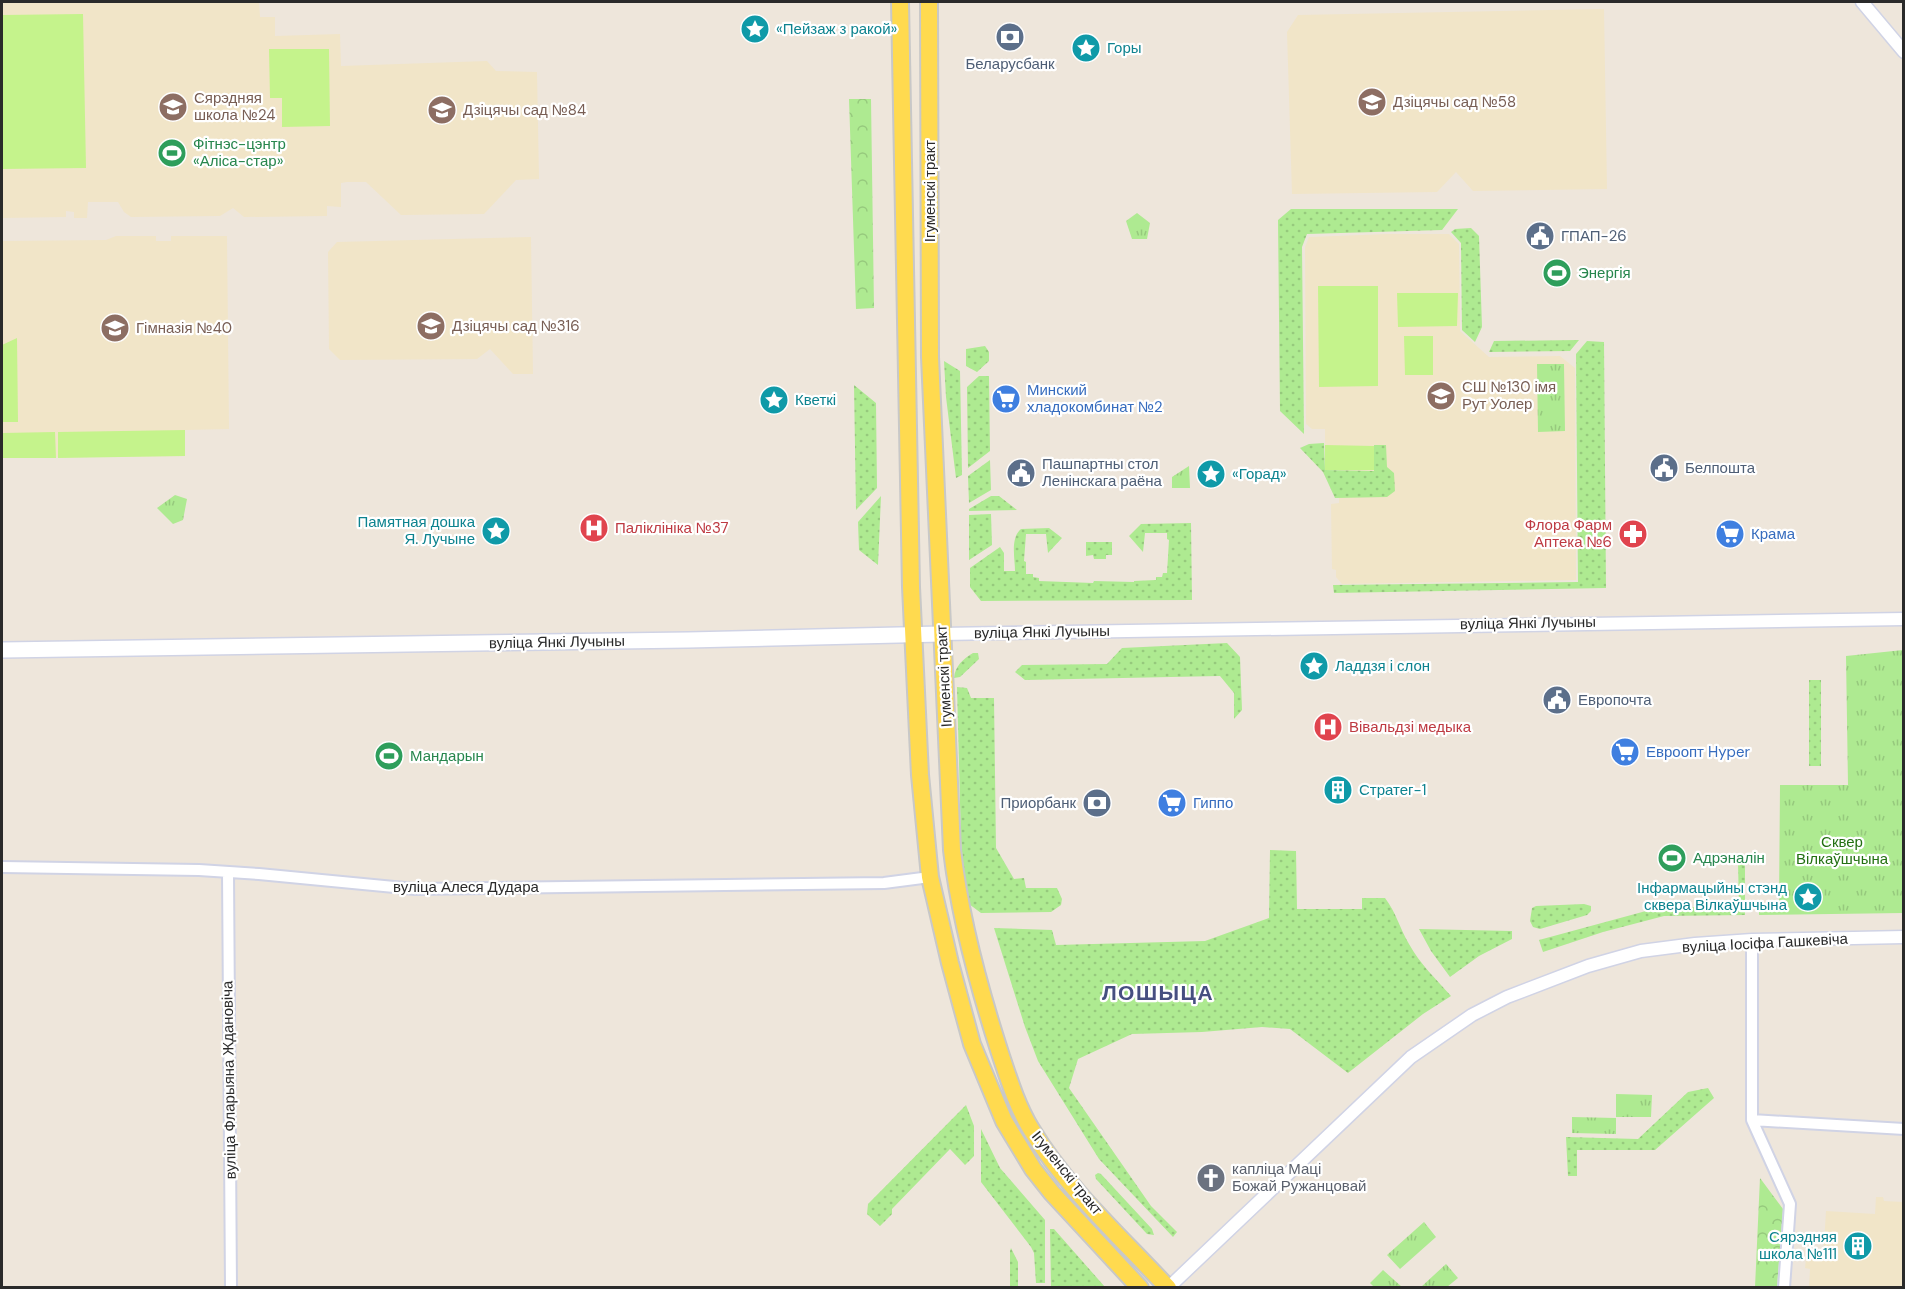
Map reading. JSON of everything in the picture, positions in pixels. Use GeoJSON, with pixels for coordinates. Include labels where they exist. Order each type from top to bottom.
{"type":"FeatureCollection","features":[{"type":"Feature","properties":{"kind":"main road","name":"Ігуменскі тракт"},"geometry":{"type":"LineString","coordinates":[[900,2],[905,338],[913,635],[920,775],[930,877],[947,953],[972,1044],[1004,1121],[1027,1162],[1052,1193],[1140,1287]]}},
{"type":"Feature","properties":{"kind":"main road","name":"Ігуменскі тракт"},"geometry":{"type":"LineString","coordinates":[[929,2],[930,357],[941,634],[952,850],[957,891],[986,1004],[1015,1098],[1032,1130],[1067,1178],[1168,1287]]}},
{"type":"Feature","properties":{"kind":"main road","name":"вуліца Янкі Лучыны"},"geometry":{"type":"LineString","coordinates":[[2,650],[941,634]]}},
{"type":"Feature","properties":{"kind":"street"},"geometry":{"type":"LineString","coordinates":[[1862,2],[1904,52]]}},
{"type":"Feature","properties":{"kind":"street","name":"вуліца Янкі Лучыны"},"geometry":{"type":"LineString","coordinates":[[941,634],[1904,619]]}},
{"type":"Feature","properties":{"kind":"street","name":"вуліца Алеся Дудара"},"geometry":{"type":"LineString","coordinates":[[2,867],[199,870],[415,889],[884,883],[930,877]]}},
{"type":"Feature","properties":{"kind":"street","name":"вуліца Фларыяна Ждановіча"},"geometry":{"type":"LineString","coordinates":[[228,873],[231,1287]]}},
{"type":"Feature","properties":{"kind":"street","name":"вуліца Іосіфа Гашкевіча"},"geometry":{"type":"LineString","coordinates":[[1168,1287],[1411,1057],[1472,1015],[1507,997],[1588,966],[1641,951],[1752,940],[1904,937]]}},
{"type":"Feature","properties":{"kind":"street"},"geometry":{"type":"LineString","coordinates":[[1752,940],[1752,1120],[1790,1203],[1784,1287]]}},
{"type":"Feature","properties":{"kind":"street"},"geometry":{"type":"LineString","coordinates":[[1752,1120],[1904,1129]]}},
{"type":"Feature","properties":{"kind":"shaded area","name":"Сярэдняя школа №24"},"geometry":{"type":"Polygon","coordinates":[[[2,2],[259,2],[260,17],[275,17],[275,36],[340,34],[341,66],[487,61],[496,71],[537,72],[539,179],[516,180],[484,214],[401,215],[366,182],[347,182],[341,183],[341,207],[327,206],[327,216],[244,217],[233,208],[220,216],[131,217],[124,212],[118,202],[88,202],[87,218],[74,218],[74,212],[66,211],[66,217],[2,218],[2,2]]]}},
{"type":"Feature","properties":{"kind":"shaded area"},"geometry":{"type":"Polygon","coordinates":[[[1604,9],[1607,189],[1473,191],[1456,172],[1437,192],[1292,194],[1287,32],[1298,15],[1604,9]]]}},
{"type":"Feature","properties":{"kind":"shaded area","name":"СШ №130 імя Рут Уолер"},"geometry":{"type":"Polygon","coordinates":[[[1449,234],[1459,244],[1460,331],[1489,357],[1560,356],[1575,368],[1576,580],[1342,584],[1336,577],[1336,570],[1332,569],[1331,504],[1339,503],[1339,470],[1325,470],[1325,429],[1312,429],[1306,424],[1305,247],[1309,237],[1449,234]]]}},
{"type":"Feature","properties":{"kind":"shaded area","name":"Гімназія №40"},"geometry":{"type":"Polygon","coordinates":[[[116,236],[156,236],[156,241],[171,241],[171,236],[227,236],[229,429],[185,430],[185,456],[2,458],[2,241],[106,240],[116,236]]]}},
{"type":"Feature","properties":{"kind":"shaded area","name":"Дзіцячы сад №316"},"geometry":{"type":"Polygon","coordinates":[[[531,237],[533,374],[513,374],[490,349],[477,359],[340,360],[329,349],[328,252],[337,242],[531,237]]]}},
{"type":"Feature","properties":{"kind":"shaded area","name":"Сярэдняя школа №111"},"geometry":{"type":"Polygon","coordinates":[[[1876,1197],[1883,1197],[1884,1201],[1903,1202],[1903,1287],[1809,1287],[1810,1269],[1805,1268],[1806,1258],[1823,1259],[1826,1211],[1875,1214],[1876,1197]]]}},
{"type":"Feature","properties":{"kind":"green space"},"geometry":{"type":"Polygon","coordinates":[[[83,14],[86,168],[2,169],[2,15],[83,14]]]}},
{"type":"Feature","properties":{"kind":"green space"},"geometry":{"type":"Polygon","coordinates":[[[269,49],[329,49],[330,126],[282,127],[282,98],[270,98],[269,49]]]}},
{"type":"Feature","properties":{"kind":"green space"},"geometry":{"type":"Polygon","coordinates":[[[849,99],[871,99],[874,308],[856,309],[849,99]]]}},
{"type":"Feature","properties":{"kind":"green space"},"geometry":{"type":"Polygon","coordinates":[[[1291,209],[1458,209],[1442,230],[1307,234],[1302,247],[1304,434],[1280,411],[1278,220],[1291,209]]]}},
{"type":"Feature","properties":{"kind":"green space"},"geometry":{"type":"Polygon","coordinates":[[[1137,213],[1150,223],[1147,239],[1132,239],[1126,221],[1137,213]]]}},
{"type":"Feature","properties":{"kind":"green space"},"geometry":{"type":"Polygon","coordinates":[[[1471,228],[1479,236],[1482,327],[1475,342],[1462,330],[1461,243],[1451,232],[1455,229],[1471,228]]]}},
{"type":"Feature","properties":{"kind":"green space"},"geometry":{"type":"Polygon","coordinates":[[[1318,286],[1378,286],[1378,386],[1319,387],[1318,286]]]}},
{"type":"Feature","properties":{"kind":"green space"},"geometry":{"type":"Polygon","coordinates":[[[1397,293],[1458,293],[1457,326],[1398,327],[1397,293]]]}},
{"type":"Feature","properties":{"kind":"green space"},"geometry":{"type":"Polygon","coordinates":[[[1404,336],[1433,336],[1433,375],[1405,375],[1404,336]]]}},
{"type":"Feature","properties":{"kind":"green space"},"geometry":{"type":"Polygon","coordinates":[[[17,338],[18,422],[2,422],[2,345],[17,338]]]}},
{"type":"Feature","properties":{"kind":"green space"},"geometry":{"type":"Polygon","coordinates":[[[1579,340],[1570,351],[1489,352],[1494,341],[1579,340]]]}},
{"type":"Feature","properties":{"kind":"green space"},"geometry":{"type":"Polygon","coordinates":[[[1587,341],[1604,342],[1606,588],[1334,593],[1333,585],[1578,582],[1576,354],[1587,341]]]}},
{"type":"Feature","properties":{"kind":"green space"},"geometry":{"type":"Polygon","coordinates":[[[985,346],[989,352],[989,361],[977,372],[966,366],[966,349],[985,346]]]}},
{"type":"Feature","properties":{"kind":"green space"},"geometry":{"type":"Polygon","coordinates":[[[944,361],[960,371],[962,475],[956,478],[946,397],[944,361]]]}},
{"type":"Feature","properties":{"kind":"green space"},"geometry":{"type":"Polygon","coordinates":[[[1537,364],[1564,364],[1565,431],[1538,432],[1537,364]]]}},
{"type":"Feature","properties":{"kind":"green space"},"geometry":{"type":"Polygon","coordinates":[[[979,376],[989,376],[990,451],[968,468],[967,387],[979,376]]]}},
{"type":"Feature","properties":{"kind":"green space"},"geometry":{"type":"Polygon","coordinates":[[[854,385],[876,403],[877,488],[856,510],[854,385]]]}},
{"type":"Feature","properties":{"kind":"green space"},"geometry":{"type":"Polygon","coordinates":[[[185,430],[185,456],[58,458],[58,432],[185,430]]]}},
{"type":"Feature","properties":{"kind":"green space"},"geometry":{"type":"Polygon","coordinates":[[[55,432],[56,458],[2,458],[2,433],[55,432]]]}},
{"type":"Feature","properties":{"kind":"green space"},"geometry":{"type":"Polygon","coordinates":[[[1324,443],[1325,470],[1374,471],[1374,445],[1386,445],[1387,467],[1394,473],[1395,491],[1387,497],[1335,498],[1323,472],[1300,448],[1309,444],[1324,443]]]}},
{"type":"Feature","properties":{"kind":"green space"},"geometry":{"type":"Polygon","coordinates":[[[1325,445],[1374,446],[1374,470],[1325,470],[1325,445]]]}},
{"type":"Feature","properties":{"kind":"green space"},"geometry":{"type":"Polygon","coordinates":[[[990,460],[991,490],[969,503],[968,476],[990,460]]]}},
{"type":"Feature","properties":{"kind":"green space"},"geometry":{"type":"Polygon","coordinates":[[[1189,466],[1190,488],[1172,488],[1172,477],[1189,466]]]}},
{"type":"Feature","properties":{"kind":"green space"},"geometry":{"type":"Polygon","coordinates":[[[175,495],[187,499],[183,520],[173,524],[157,508],[175,495]]]}},
{"type":"Feature","properties":{"kind":"green space"},"geometry":{"type":"Polygon","coordinates":[[[881,496],[878,565],[859,550],[858,522],[881,496]]]}},
{"type":"Feature","properties":{"kind":"green space"},"geometry":{"type":"Polygon","coordinates":[[[991,496],[999,496],[1017,510],[969,511],[991,496]]]}},
{"type":"Feature","properties":{"kind":"green space"},"geometry":{"type":"Polygon","coordinates":[[[991,514],[992,545],[969,560],[969,515],[991,514]]]}},
{"type":"Feature","properties":{"kind":"green space"},"geometry":{"type":"Polygon","coordinates":[[[1191,523],[1192,600],[981,601],[970,587],[970,568],[1000,547],[1004,553],[1004,571],[1015,571],[1014,543],[1021,529],[1049,528],[1062,538],[1048,553],[1046,534],[1026,534],[1024,561],[1026,562],[1026,574],[1033,574],[1033,577],[1039,578],[1039,581],[1093,583],[1094,581],[1156,580],[1156,577],[1162,577],[1163,573],[1167,573],[1169,540],[1167,533],[1145,533],[1143,552],[1129,536],[1141,524],[1191,523]]]}},
{"type":"Feature","properties":{"kind":"green space"},"geometry":{"type":"Polygon","coordinates":[[[1086,542],[1112,542],[1112,555],[1106,555],[1106,559],[1094,559],[1093,555],[1086,556],[1086,542]]]}},
{"type":"Feature","properties":{"kind":"green space"},"geometry":{"type":"Polygon","coordinates":[[[1227,643],[1240,657],[1242,710],[1234,719],[1234,693],[1220,676],[1025,680],[1015,672],[1022,665],[1107,664],[1122,648],[1227,643]]]}},
{"type":"Feature","properties":{"kind":"green space","name":"Сквер Вілкаўшчына"},"geometry":{"type":"Polygon","coordinates":[[[1903,650],[1903,913],[1759,915],[1759,904],[1779,903],[1780,785],[1848,785],[1846,656],[1903,650]]]}},
{"type":"Feature","properties":{"kind":"green space"},"geometry":{"type":"Polygon","coordinates":[[[973,653],[978,653],[979,659],[960,677],[954,678],[960,663],[973,653]]]}},
{"type":"Feature","properties":{"kind":"green space"},"geometry":{"type":"Polygon","coordinates":[[[1809,680],[1821,680],[1821,766],[1809,766],[1809,680]]]}},
{"type":"Feature","properties":{"kind":"green space"},"geometry":{"type":"Polygon","coordinates":[[[957,687],[967,688],[971,698],[994,698],[996,848],[1014,879],[1024,878],[1026,888],[1057,888],[1062,899],[1061,905],[1051,912],[981,913],[969,904],[961,841],[957,687]]]}},
{"type":"Feature","properties":{"kind":"green space"},"geometry":{"type":"Polygon","coordinates":[[[1270,850],[1296,851],[1297,909],[1362,909],[1362,898],[1385,898],[1413,951],[1451,996],[1423,1014],[1348,1073],[1290,1029],[1262,1027],[1132,1034],[1078,1059],[1069,1088],[1151,1206],[1177,1232],[1173,1237],[1099,1159],[1038,1061],[994,928],[1052,930],[1056,945],[1205,941],[1269,918],[1270,850]]]}},
{"type":"Feature","properties":{"kind":"green space"},"geometry":{"type":"Polygon","coordinates":[[[1705,857],[1745,857],[1745,915],[1664,916],[1603,932],[1543,952],[1539,940],[1657,908],[1739,906],[1738,863],[1698,863],[1705,857]]]}},
{"type":"Feature","properties":{"kind":"green space"},"geometry":{"type":"Polygon","coordinates":[[[1584,904],[1591,906],[1591,911],[1587,915],[1540,929],[1533,927],[1530,921],[1532,908],[1536,906],[1584,904]]]}},
{"type":"Feature","properties":{"kind":"green space"},"geometry":{"type":"Polygon","coordinates":[[[1419,929],[1512,931],[1512,939],[1479,956],[1450,977],[1431,951],[1419,929]]]}},
{"type":"Feature","properties":{"kind":"green space"},"geometry":{"type":"Polygon","coordinates":[[[1708,1088],[1714,1098],[1655,1150],[1577,1150],[1577,1176],[1568,1176],[1566,1137],[1638,1139],[1688,1092],[1708,1088]]]}},
{"type":"Feature","properties":{"kind":"green space"},"geometry":{"type":"Polygon","coordinates":[[[1616,1094],[1652,1095],[1651,1117],[1616,1117],[1616,1094]]]}},
{"type":"Feature","properties":{"kind":"green space"},"geometry":{"type":"Polygon","coordinates":[[[966,1105],[974,1126],[974,1156],[965,1165],[950,1149],[892,1209],[892,1214],[880,1226],[867,1214],[868,1204],[966,1105]]]}},
{"type":"Feature","properties":{"kind":"green space"},"geometry":{"type":"Polygon","coordinates":[[[1572,1117],[1616,1118],[1616,1134],[1572,1133],[1572,1117]]]}},
{"type":"Feature","properties":{"kind":"green space"},"geometry":{"type":"Polygon","coordinates":[[[981,1129],[1000,1168],[1045,1220],[1045,1283],[1036,1283],[1034,1253],[1031,1247],[981,1182],[981,1129]]]}},
{"type":"Feature","properties":{"kind":"green space"},"geometry":{"type":"Polygon","coordinates":[[[1098,1173],[1152,1229],[1154,1235],[1147,1234],[1096,1179],[1095,1175],[1098,1173]]]}},
{"type":"Feature","properties":{"kind":"green space"},"geometry":{"type":"Polygon","coordinates":[[[1760,1178],[1783,1209],[1777,1287],[1755,1287],[1760,1178]]]}},
{"type":"Feature","properties":{"kind":"green space"},"geometry":{"type":"Polygon","coordinates":[[[1424,1222],[1436,1237],[1400,1269],[1387,1255],[1424,1222]]]}},
{"type":"Feature","properties":{"kind":"green space"},"geometry":{"type":"Polygon","coordinates":[[[1050,1229],[1054,1229],[1105,1287],[1051,1287],[1050,1229]]]}},
{"type":"Feature","properties":{"kind":"green space"},"geometry":{"type":"Polygon","coordinates":[[[1011,1248],[1018,1262],[1018,1287],[1010,1287],[1011,1248]]]}},
{"type":"Feature","properties":{"kind":"green space"},"geometry":{"type":"Polygon","coordinates":[[[1446,1264],[1458,1278],[1447,1287],[1421,1287],[1446,1264]]]}},
{"type":"Feature","properties":{"kind":"green space"},"geometry":{"type":"Polygon","coordinates":[[[1383,1270],[1402,1287],[1374,1287],[1370,1283],[1383,1270]]]}},
{"type":"Feature","properties":{"kind":"place","name":"«Пейзаж з ракой»"},"geometry":{"type":"Point","coordinates":[755,29]}},
{"type":"Feature","properties":{"kind":"place","name":"Беларусбанк"},"geometry":{"type":"Point","coordinates":[1010,37]}},
{"type":"Feature","properties":{"kind":"place","name":"Горы"},"geometry":{"type":"Point","coordinates":[1086,48]}},
{"type":"Feature","properties":{"kind":"place","name":"Дзіцячы сад №58"},"geometry":{"type":"Point","coordinates":[1372,102]}},
{"type":"Feature","properties":{"kind":"place","name":"Сярэдняя школа №24"},"geometry":{"type":"Point","coordinates":[173,107]}},
{"type":"Feature","properties":{"kind":"place","name":"Дзіцячы сад №84"},"geometry":{"type":"Point","coordinates":[442,110]}},
{"type":"Feature","properties":{"kind":"place","name":"Фітнэс-цэнтр «Аліса-стар»"},"geometry":{"type":"Point","coordinates":[172,153]}},
{"type":"Feature","properties":{"kind":"place","name":"ГПАП-26"},"geometry":{"type":"Point","coordinates":[1540,236]}},
{"type":"Feature","properties":{"kind":"place","name":"Энергія"},"geometry":{"type":"Point","coordinates":[1557,273]}},
{"type":"Feature","properties":{"kind":"place","name":"Дзіцячы сад №316"},"geometry":{"type":"Point","coordinates":[431,326]}},
{"type":"Feature","properties":{"kind":"place","name":"Гімназія №40"},"geometry":{"type":"Point","coordinates":[115,328]}},
{"type":"Feature","properties":{"kind":"place","name":"СШ №130 імя Рут Уолер"},"geometry":{"type":"Point","coordinates":[1441,396]}},
{"type":"Feature","properties":{"kind":"place","name":"Минский хладокомбинат №2"},"geometry":{"type":"Point","coordinates":[1006,399]}},
{"type":"Feature","properties":{"kind":"place","name":"Кветкі"},"geometry":{"type":"Point","coordinates":[774,400]}},
{"type":"Feature","properties":{"kind":"place","name":"Белпошта"},"geometry":{"type":"Point","coordinates":[1664,468]}},
{"type":"Feature","properties":{"kind":"place","name":"Пашпартны стол Ленінскага раёна"},"geometry":{"type":"Point","coordinates":[1021,473]}},
{"type":"Feature","properties":{"kind":"place","name":"«Горад»"},"geometry":{"type":"Point","coordinates":[1211,474]}},
{"type":"Feature","properties":{"kind":"place","name":"Паліклініка №37"},"geometry":{"type":"Point","coordinates":[594,528]}},
{"type":"Feature","properties":{"kind":"place","name":"Памятная дошка Я. Лучыне"},"geometry":{"type":"Point","coordinates":[496,531]}},
{"type":"Feature","properties":{"kind":"place","name":"Флора Фарм Аптека №6"},"geometry":{"type":"Point","coordinates":[1633,534]}},
{"type":"Feature","properties":{"kind":"place","name":"Крама"},"geometry":{"type":"Point","coordinates":[1730,534]}},
{"type":"Feature","properties":{"kind":"place","name":"Ладдзя і слон"},"geometry":{"type":"Point","coordinates":[1314,666]}},
{"type":"Feature","properties":{"kind":"place","name":"Европочта"},"geometry":{"type":"Point","coordinates":[1557,700]}},
{"type":"Feature","properties":{"kind":"place","name":"Вівальдзі медыка"},"geometry":{"type":"Point","coordinates":[1328,727]}},
{"type":"Feature","properties":{"kind":"place","name":"Евроопт Hyper"},"geometry":{"type":"Point","coordinates":[1625,752]}},
{"type":"Feature","properties":{"kind":"place","name":"Мандарын"},"geometry":{"type":"Point","coordinates":[389,756]}},
{"type":"Feature","properties":{"kind":"place","name":"Стратег-1"},"geometry":{"type":"Point","coordinates":[1338,790]}},
{"type":"Feature","properties":{"kind":"place","name":"Приорбанк"},"geometry":{"type":"Point","coordinates":[1097,803]}},
{"type":"Feature","properties":{"kind":"place","name":"Гиппо"},"geometry":{"type":"Point","coordinates":[1172,803]}},
{"type":"Feature","properties":{"kind":"place","name":"Адрэналін"},"geometry":{"type":"Point","coordinates":[1672,858]}},
{"type":"Feature","properties":{"kind":"place","name":"Інфармацыйны стэнд сквера Вілкаўшчына"},"geometry":{"type":"Point","coordinates":[1808,897]}},
{"type":"Feature","properties":{"kind":"place","name":"капліца Маці Божай Ружанцовай"},"geometry":{"type":"Point","coordinates":[1211,1178]}},
{"type":"Feature","properties":{"kind":"place","name":"Сярэдняя школа №111"},"geometry":{"type":"Point","coordinates":[1858,1246]}},
{"type":"Feature","properties":{"kind":"district","name":"ЛОШЫЦА"},"geometry":{"type":"Point","coordinates":[1158,993]}}]}
